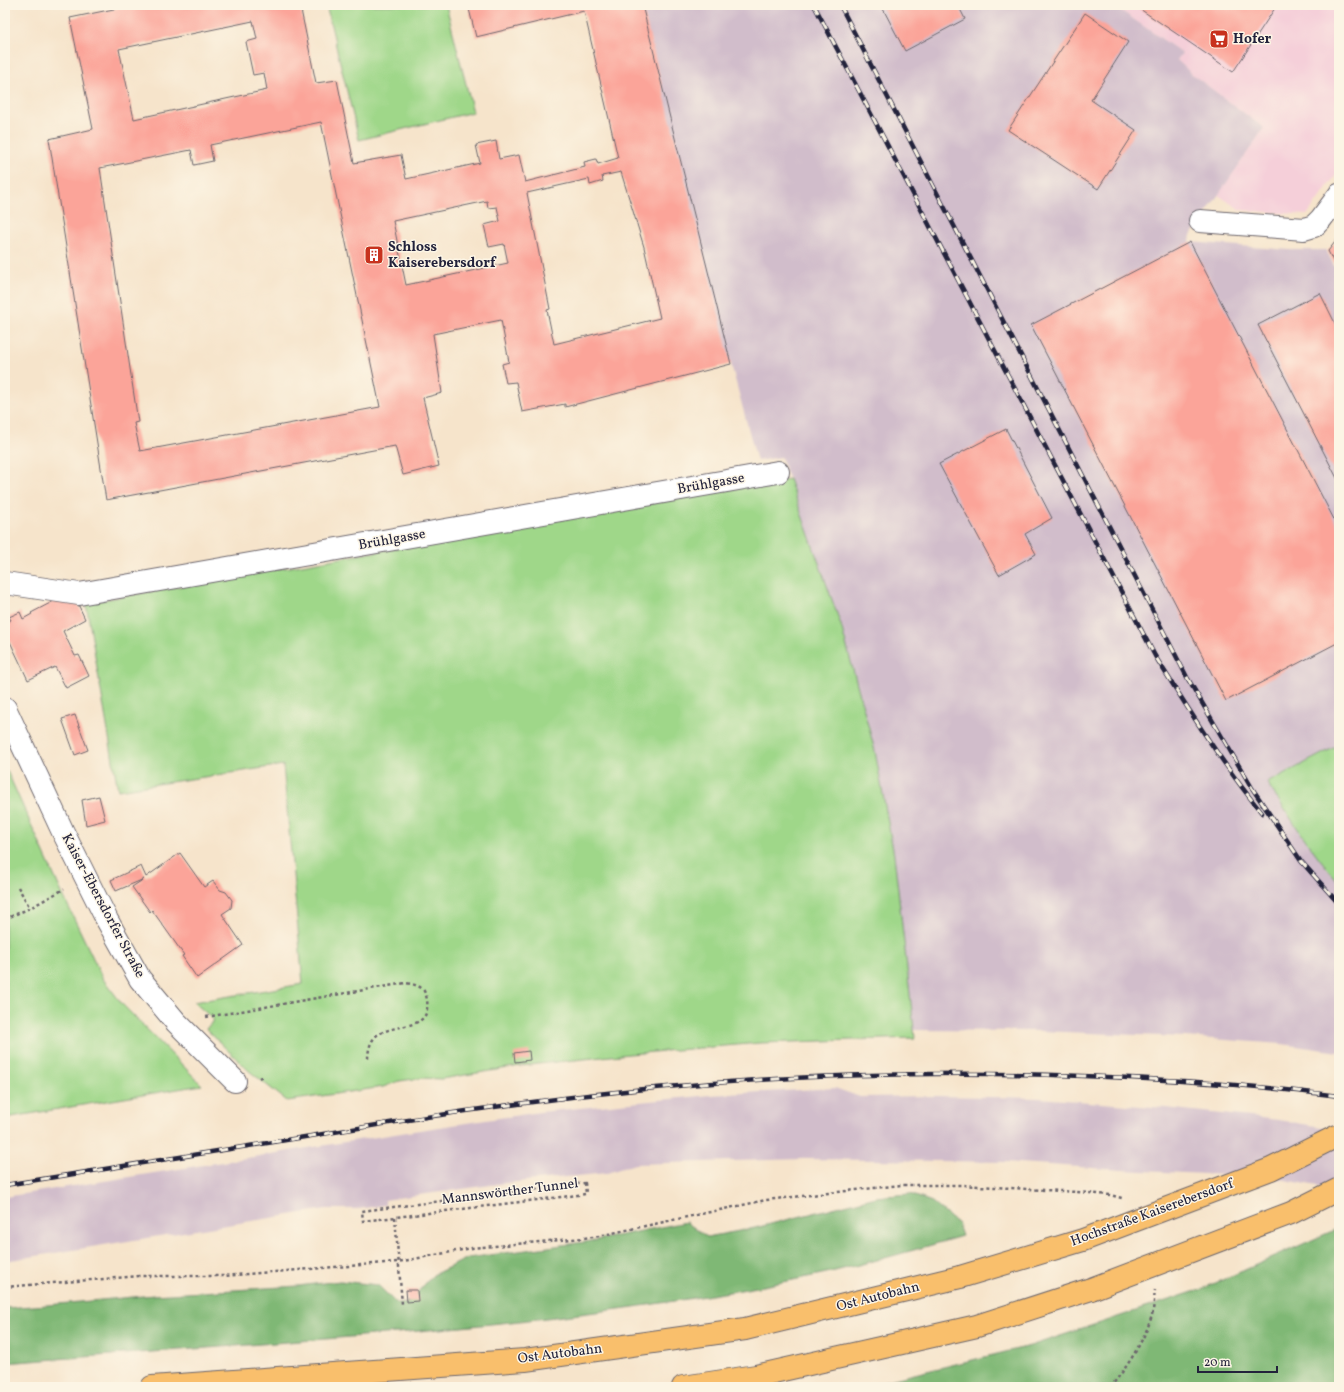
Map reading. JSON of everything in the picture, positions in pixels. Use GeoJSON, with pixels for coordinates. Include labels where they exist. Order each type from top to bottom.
{"type":"FeatureCollection","features":[{"type":"Feature","properties":{"kind":"highway","name":"Hochstraße Kaiserebersdorf"},"geometry":{"type":"LineString","coordinates":[[960,1277],[1082,1240],[1271,1168],[1339,1135]]}},
{"type":"Feature","properties":{"kind":"highway"},"geometry":{"type":"LineString","coordinates":[[684,1387],[756,1376],[976,1326],[1091,1288],[1291,1213],[1339,1189]]}},
{"type":"Feature","properties":{"kind":"highway","name":"Ost Autobahn"},"geometry":{"type":"LineString","coordinates":[[152,1387],[525,1360],[745,1329],[960,1277]]}},
{"type":"Feature","properties":{"kind":"street"},"geometry":{"type":"LineString","coordinates":[[1200,221],[1304,229],[1314,226],[1339,195]]}},
{"type":"Feature","properties":{"kind":"street","name":"Brühlgasse"},"geometry":{"type":"LineString","coordinates":[[5,584],[79,594],[778,472]]}},
{"type":"Feature","properties":{"kind":"street","name":"Kaiser-Ebersdorfer Straße"},"geometry":{"type":"LineString","coordinates":[[5,708],[63,832],[107,920],[140,979],[176,1022],[236,1081]]}},
{"type":"Feature","properties":{"kind":"path"},"geometry":{"type":"LineString","coordinates":[[18,887],[30,908]]}},
{"type":"Feature","properties":{"kind":"path"},"geometry":{"type":"LineString","coordinates":[[5,919],[30,908],[66,888]]}},
{"type":"Feature","properties":{"kind":"path"},"geometry":{"type":"LineString","coordinates":[[176,1022],[405,983],[420,987],[428,1001],[425,1016],[416,1023],[386,1030],[377,1036],[373,1040],[368,1050],[368,1061]]}},
{"type":"Feature","properties":{"kind":"path","name":"Mannswörther Tunnel"},"geometry":{"type":"LineString","coordinates":[[585,1183],[586,1194],[395,1217],[363,1221],[362,1211],[585,1183]]}},
{"type":"Feature","properties":{"kind":"path"},"geometry":{"type":"LineString","coordinates":[[5,1287],[140,1276],[223,1276],[398,1262],[472,1248],[594,1237],[766,1200],[900,1185],[962,1185],[1069,1191],[1110,1195],[1124,1198]]}},
{"type":"Feature","properties":{"kind":"path"},"geometry":{"type":"LineString","coordinates":[[395,1217],[402,1304]]}},
{"type":"Feature","properties":{"kind":"path"},"geometry":{"type":"LineString","coordinates":[[1110,1387],[1128,1365],[1142,1339],[1152,1315],[1156,1284]]}},
{"type":"Feature","properties":{"kind":"shaded area"},"geometry":{"type":"Polygon","coordinates":[[[642,5],[1113,5],[1182,53],[1177,60],[1193,75],[1264,128],[1191,235],[1190,242],[1290,250],[1326,250],[1339,275],[1339,745],[1267,783],[1295,825],[1328,870],[1339,882],[1339,1052],[1282,1044],[1185,1037],[1041,1031],[913,1030],[894,855],[841,625],[781,457],[757,461],[731,364],[642,5]]]}},
{"type":"Feature","properties":{"kind":"shaded area"},"geometry":{"type":"Polygon","coordinates":[[[1113,5],[1339,5],[1339,171],[1307,215],[1241,210],[1218,195],[1264,128],[1193,75],[1177,60],[1182,53],[1113,5]]]}},
{"type":"Feature","properties":{"kind":"shaded area"},"geometry":{"type":"Polygon","coordinates":[[[835,1088],[860,1097],[936,1096],[1039,1098],[1165,1108],[1279,1120],[1339,1130],[1339,1190],[1269,1177],[1122,1170],[1006,1162],[804,1159],[635,1164],[607,1173],[506,1183],[404,1197],[385,1200],[385,1205],[358,1209],[326,1209],[5,1261],[5,1197],[540,1112],[710,1095],[835,1088]]]}},
{"type":"Feature","properties":{"kind":"green space"},"geometry":{"type":"Polygon","coordinates":[[[326,5],[446,5],[473,112],[359,140],[326,5]]]}},
{"type":"Feature","properties":{"kind":"green space"},"geometry":{"type":"Polygon","coordinates":[[[789,479],[841,625],[875,751],[894,855],[915,1038],[760,1043],[629,1054],[520,1066],[441,1079],[422,1078],[399,1081],[383,1087],[287,1101],[248,1070],[206,1029],[214,1020],[194,1002],[303,984],[283,765],[118,790],[86,603],[789,479]]]}},
{"type":"Feature","properties":{"kind":"green space"},"geometry":{"type":"Polygon","coordinates":[[[1339,745],[1339,882],[1310,846],[1267,783],[1339,745]]]}},
{"type":"Feature","properties":{"kind":"green space"},"geometry":{"type":"Polygon","coordinates":[[[7,771],[61,891],[103,979],[123,1005],[202,1085],[5,1118],[5,772],[7,771]]]}},
{"type":"Feature","properties":{"kind":"green space"},"geometry":{"type":"Polygon","coordinates":[[[910,1194],[932,1202],[958,1224],[962,1236],[831,1272],[785,1282],[647,1305],[507,1322],[404,1332],[5,1363],[5,1308],[154,1295],[298,1286],[340,1281],[378,1285],[397,1304],[408,1303],[433,1275],[468,1258],[592,1241],[686,1222],[707,1237],[755,1228],[876,1197],[910,1194]]]}},
{"type":"Feature","properties":{"kind":"green space"},"geometry":{"type":"Polygon","coordinates":[[[1339,1228],[1339,1387],[861,1387],[1030,1346],[1202,1289],[1339,1228]]]}},
{"type":"Feature","properties":{"kind":"building","name":"Schloss Kaiserebersdorf"},"geometry":{"type":"Polygon","coordinates":[[[133,5],[300,5],[316,83],[337,80],[354,163],[401,155],[406,179],[480,163],[476,145],[496,141],[499,159],[519,155],[525,182],[585,167],[584,162],[596,159],[598,164],[618,158],[584,11],[476,37],[468,5],[642,5],[731,364],[565,407],[565,404],[522,412],[516,382],[506,383],[502,364],[509,362],[501,320],[433,334],[442,393],[423,398],[439,466],[403,475],[395,446],[106,500],[49,139],[93,129],[70,18],[133,5]],[[253,21],[119,49],[134,119],[267,90],[264,73],[253,75],[246,42],[257,39],[253,21]],[[321,122],[210,145],[213,161],[194,165],[191,150],[100,168],[138,422],[134,423],[140,451],[380,407],[321,122]],[[621,172],[602,176],[603,181],[590,185],[589,179],[527,193],[550,309],[547,310],[554,344],[660,318],[644,247],[621,172]],[[487,201],[393,221],[406,285],[508,263],[504,244],[489,247],[484,225],[500,221],[497,207],[488,208],[487,201]]]}},
{"type":"Feature","properties":{"kind":"building"},"geometry":{"type":"Polygon","coordinates":[[[881,5],[958,5],[965,19],[905,51],[881,5]]]}},
{"type":"Feature","properties":{"kind":"building","name":"Hofer"},"geometry":{"type":"Polygon","coordinates":[[[1134,5],[1277,5],[1233,72],[1134,5]]]}},
{"type":"Feature","properties":{"kind":"building"},"geometry":{"type":"Polygon","coordinates":[[[1085,13],[1128,42],[1091,100],[1136,130],[1098,189],[1008,130],[1085,13]]]}},
{"type":"Feature","properties":{"kind":"building"},"geometry":{"type":"Polygon","coordinates":[[[1339,237],[1339,266],[1333,261],[1328,251],[1339,237]]]}},
{"type":"Feature","properties":{"kind":"building"},"geometry":{"type":"Polygon","coordinates":[[[1190,242],[1339,529],[1339,642],[1226,701],[1031,325],[1190,242]]]}},
{"type":"Feature","properties":{"kind":"building"},"geometry":{"type":"Polygon","coordinates":[[[1320,293],[1339,331],[1339,482],[1258,325],[1320,293]]]}},
{"type":"Feature","properties":{"kind":"building"},"geometry":{"type":"Polygon","coordinates":[[[1006,429],[1052,518],[1025,534],[1036,554],[999,575],[939,464],[1006,429]]]}},
{"type":"Feature","properties":{"kind":"building"},"geometry":{"type":"Polygon","coordinates":[[[54,601],[78,604],[85,619],[63,631],[75,656],[79,655],[89,676],[66,688],[55,667],[28,680],[5,631],[5,623],[11,620],[9,617],[20,612],[23,619],[54,601]]]}},
{"type":"Feature","properties":{"kind":"building"},"geometry":{"type":"Polygon","coordinates":[[[75,715],[88,750],[75,755],[62,719],[75,715]]]}},
{"type":"Feature","properties":{"kind":"building"},"geometry":{"type":"Polygon","coordinates":[[[99,796],[105,820],[86,825],[82,800],[99,796]]]}},
{"type":"Feature","properties":{"kind":"building"},"geometry":{"type":"Polygon","coordinates":[[[180,853],[204,887],[213,881],[220,890],[226,892],[232,900],[231,908],[222,914],[243,945],[197,978],[182,956],[184,955],[152,910],[150,912],[132,887],[144,879],[116,891],[111,880],[141,866],[146,877],[180,853]]]}},
{"type":"Feature","properties":{"kind":"building"},"geometry":{"type":"Polygon","coordinates":[[[529,1051],[530,1060],[515,1062],[514,1053],[529,1051]]]}},
{"type":"Feature","properties":{"kind":"building"},"geometry":{"type":"Polygon","coordinates":[[[406,1290],[417,1290],[418,1301],[407,1302],[406,1290]]]}},
{"type":"Feature","properties":{"kind":"railway"},"geometry":{"type":"LineString","coordinates":[[814,5],[1155,656],[1220,756],[1262,813]]}},
{"type":"Feature","properties":{"kind":"railway"},"geometry":{"type":"LineString","coordinates":[[840,5],[1188,679],[1252,788],[1301,861],[1339,904]]}},
{"type":"Feature","properties":{"kind":"railway"},"geometry":{"type":"LineString","coordinates":[[5,1185],[471,1110],[594,1094],[734,1082],[873,1075],[1013,1074],[1115,1077],[1179,1081],[1339,1096]]}},
{"type":"Feature","properties":{"kind":"place","name":"Hofer"},"geometry":{"type":"Point","coordinates":[1219,39]}},
{"type":"Feature","properties":{"kind":"place","name":"Schloss Kaiserebersdorf"},"geometry":{"type":"Point","coordinates":[374,255]}}]}
